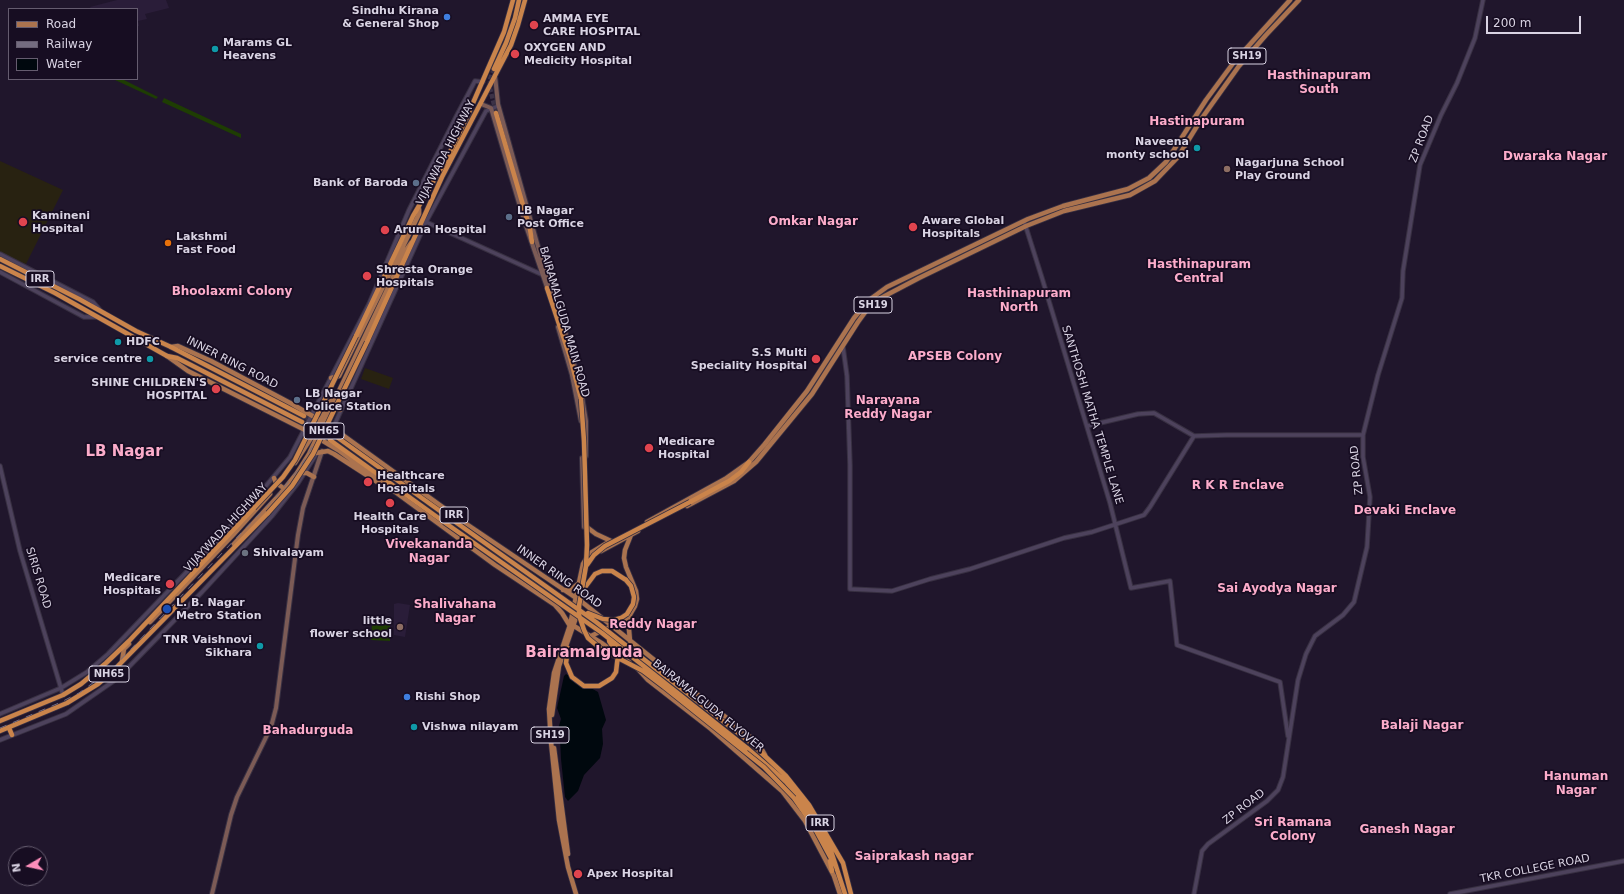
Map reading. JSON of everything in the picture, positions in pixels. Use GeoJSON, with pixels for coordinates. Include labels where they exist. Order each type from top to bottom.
{"type":"FeatureCollection","features":[{"type":"Feature","properties":{"kind":"highway","name":"NH65"},"geometry":{"type":"LineString","coordinates":[[483,82],[504,32],[513,0]]}},
{"type":"Feature","properties":{"kind":"highway"},"geometry":{"type":"LineString","coordinates":[[494,69],[506,43],[515,18],[519,0]]}},
{"type":"Feature","properties":{"kind":"highway","name":"VIJAYWADA HIGHWAY"},"geometry":{"type":"LineString","coordinates":[[415,237],[425,221],[442,177],[481,104],[515,34],[525,0]]}},
{"type":"Feature","properties":{"kind":"highway","name":"VIJAYWADA HIGHWAY"},"geometry":{"type":"LineString","coordinates":[[413,216],[419,208],[453,146],[483,82]]}},
{"type":"Feature","properties":{"kind":"highway"},"geometry":{"type":"LineString","coordinates":[[496,113],[530,229],[532,242]]}},
{"type":"Feature","properties":{"kind":"highway","name":"NH65"},"geometry":{"type":"LineString","coordinates":[[203,562],[282,477],[295,460],[413,216]]}},
{"type":"Feature","properties":{"kind":"highway"},"geometry":{"type":"LineString","coordinates":[[406,218],[413,216]]}},
{"type":"Feature","properties":{"kind":"highway","name":"NH65"},"geometry":{"type":"LineString","coordinates":[[217,564],[222,561],[292,486],[313,454],[367,342],[415,237]]}},
{"type":"Feature","properties":{"kind":"highway","name":"IRR"},"geometry":{"type":"LineString","coordinates":[[0,259],[80,298],[100,310]]}},
{"type":"Feature","properties":{"kind":"highway","name":"IRR"},"geometry":{"type":"LineString","coordinates":[[0,266],[98,317],[167,356],[177,358],[302,422]]}},
{"type":"Feature","properties":{"kind":"highway"},"geometry":{"type":"LineString","coordinates":[[547,288],[570,356],[581,399],[584,441],[588,563],[580,599],[580,615],[584,630],[588,638],[600,649],[643,671],[664,686],[764,767],[794,798],[814,827],[830,859],[837,869]]}},
{"type":"Feature","properties":{"kind":"highway","name":"INNER RING ROAD"},"geometry":{"type":"LineString","coordinates":[[100,310],[136,331],[171,347]]}},
{"type":"Feature","properties":{"kind":"highway"},"geometry":{"type":"LineString","coordinates":[[119,329],[122,323]]}},
{"type":"Feature","properties":{"kind":"highway"},"geometry":{"type":"LineString","coordinates":[[133,337],[136,331]]}},
{"type":"Feature","properties":{"kind":"highway","name":"IRR"},"geometry":{"type":"LineString","coordinates":[[171,347],[304,416]]}},
{"type":"Feature","properties":{"kind":"highway","name":"IRR"},"geometry":{"type":"LineString","coordinates":[[334,434],[417,495]]}},
{"type":"Feature","properties":{"kind":"highway","name":"IRR"},"geometry":{"type":"LineString","coordinates":[[330,440],[402,492]]}},
{"type":"Feature","properties":{"kind":"highway"},"geometry":{"type":"LineString","coordinates":[[588,563],[594,555],[605,546],[730,481],[741,472],[749,462]]}},
{"type":"Feature","properties":{"kind":"highway"},"geometry":{"type":"LineString","coordinates":[[412,485],[417,495]]}},
{"type":"Feature","properties":{"kind":"highway"},"geometry":{"type":"LineString","coordinates":[[395,492],[402,492]]}},
{"type":"Feature","properties":{"kind":"highway","name":"BAIRAMALGUDA FLYOVER"},"geometry":{"type":"LineString","coordinates":[[402,492],[437,517],[442,523],[568,608],[606,636],[747,748],[766,760]]}},
{"type":"Feature","properties":{"kind":"highway","name":"BAIRAMALGUDA FLYOVER"},"geometry":{"type":"LineString","coordinates":[[417,495],[441,512],[449,514],[582,611],[752,743],[786,782],[811,815],[831,851],[837,869]]}},
{"type":"Feature","properties":{"kind":"highway"},"geometry":{"type":"LineString","coordinates":[[203,562],[204,554]]}},
{"type":"Feature","properties":{"kind":"highway","name":"VIJAYWADA HIGHWAY"},"geometry":{"type":"LineString","coordinates":[[0,721],[63,694],[81,684],[116,653],[203,562]]}},
{"type":"Feature","properties":{"kind":"highway","name":"VIJAYWADA HIGHWAY"},"geometry":{"type":"LineString","coordinates":[[0,731],[67,703],[98,684],[122,662],[217,564]]}},
{"type":"Feature","properties":{"kind":"highway"},"geometry":{"type":"LineString","coordinates":[[582,611],[609,620],[617,619],[624,616],[632,608],[634,597],[631,586],[626,580],[612,571],[602,571],[595,574],[583,590]]}},
{"type":"Feature","properties":{"kind":"highway"},"geometry":{"type":"LineString","coordinates":[[568,642],[566,663],[572,677],[584,686],[599,686],[612,678],[616,672],[618,664],[618,655],[606,636]]}},
{"type":"Feature","properties":{"kind":"highway"},"geometry":{"type":"LineString","coordinates":[[116,653],[117,666]]}},
{"type":"Feature","properties":{"kind":"highway"},"geometry":{"type":"LineString","coordinates":[[9,728],[12,735]]}},
{"type":"Feature","properties":{"kind":"highway"},"geometry":{"type":"LineString","coordinates":[[759,769],[766,760]]}},
{"type":"Feature","properties":{"kind":"highway","name":"INNER RING ROAD"},"geometry":{"type":"LineString","coordinates":[[766,760],[786,776],[816,817],[843,863],[852,894]]}},
{"type":"Feature","properties":{"kind":"highway"},"geometry":{"type":"LineString","coordinates":[[830,859],[832,871]]}},
{"type":"Feature","properties":{"kind":"highway","name":"IRR"},"geometry":{"type":"LineString","coordinates":[[837,869],[845,894]]}},
{"type":"Feature","properties":{"kind":"main road","name":"SH19"},"geometry":{"type":"LineString","coordinates":[[554,687],[561,659],[568,642],[572,626],[578,584],[587,555],[714,486],[749,462],[807,392],[854,318],[870,300],[887,288],[1024,221],[1063,206],[1128,190],[1149,178],[1174,152],[1206,100],[1234,62],[1290,0]]}},
{"type":"Feature","properties":{"kind":"main road","name":"SH19"},"geometry":{"type":"LineString","coordinates":[[576,894],[570,873],[571,867],[558,789],[552,726],[554,687],[558,658],[582,602],[588,563],[599,552],[734,481],[750,468],[768,449],[812,394],[858,322],[866,311],[879,299],[913,280],[1026,226],[1070,209],[1130,195],[1155,180],[1171,166],[1178,157],[1202,118],[1239,66],[1299,0]]}},
{"type":"Feature","properties":{"kind":"main road"},"geometry":{"type":"LineString","coordinates":[[495,75],[498,106],[546,274],[571,351],[583,398],[588,563]]}},
{"type":"Feature","properties":{"kind":"main road"},"geometry":{"type":"LineString","coordinates":[[481,104],[491,108]]}},
{"type":"Feature","properties":{"kind":"main road","name":"BAIRAMALGUDA MAIN ROAD"},"geometry":{"type":"LineString","coordinates":[[491,108],[547,288],[577,397],[584,438],[583,512],[587,555]]}},
{"type":"Feature","properties":{"kind":"main road","name":"VIJAYWADA HIGHWAY"},"geometry":{"type":"LineString","coordinates":[[331,378],[340,376],[418,214],[419,208]]}},
{"type":"Feature","properties":{"kind":"main road","name":"VIJAYWADA HIGHWAY"},"geometry":{"type":"LineString","coordinates":[[217,564],[284,489],[302,466],[309,454],[315,436],[344,380],[406,250],[415,237]]}},
{"type":"Feature","properties":{"kind":"main road","name":"INNER RING ROAD"},"geometry":{"type":"LineString","coordinates":[[171,347],[178,346],[211,361],[333,428],[412,485],[449,514],[582,602],[630,642],[650,656],[758,743],[766,760]]}},
{"type":"Feature","properties":{"kind":"main road","name":"IRR"},"geometry":{"type":"LineString","coordinates":[[167,356],[188,371],[315,436],[338,450],[420,510],[442,523]]}},
{"type":"Feature","properties":{"kind":"main road"},"geometry":{"type":"LineString","coordinates":[[344,380],[349,390]]}},
{"type":"Feature","properties":{"kind":"main road"},"geometry":{"type":"LineString","coordinates":[[319,401],[340,410]]}},
{"type":"Feature","properties":{"kind":"main road","name":"VIJAYWADA HIGHWAY"},"geometry":{"type":"LineString","coordinates":[[122,662],[124,649],[234,535],[279,484],[315,436]]}},
{"type":"Feature","properties":{"kind":"main road"},"geometry":{"type":"LineString","coordinates":[[309,454],[328,451],[389,491],[395,492]]}},
{"type":"Feature","properties":{"kind":"main road"},"geometry":{"type":"LineString","coordinates":[[212,894],[231,815],[271,727],[276,708],[298,535],[303,508],[314,477],[319,452]]}},
{"type":"Feature","properties":{"kind":"main road"},"geometry":{"type":"LineString","coordinates":[[302,466],[305,472]]}},
{"type":"Feature","properties":{"kind":"main road"},"geometry":{"type":"LineString","coordinates":[[297,472],[305,472],[314,477]]}},
{"type":"Feature","properties":{"kind":"main road"},"geometry":{"type":"LineString","coordinates":[[274,478],[274,482],[279,484],[284,489]]}},
{"type":"Feature","properties":{"kind":"main road"},"geometry":{"type":"LineString","coordinates":[[290,482],[296,486]]}},
{"type":"Feature","properties":{"kind":"main road"},"geometry":{"type":"LineString","coordinates":[[442,523],[495,565],[554,604],[572,626],[591,636],[638,670],[648,680],[759,769],[782,791],[805,821],[832,871],[840,894]]}},
{"type":"Feature","properties":{"kind":"main road"},"geometry":{"type":"LineString","coordinates":[[588,528],[596,534],[611,541]]}},
{"type":"Feature","properties":{"kind":"main road"},"geometry":{"type":"LineString","coordinates":[[591,636],[610,625],[628,618],[632,614],[637,599],[636,591],[624,558],[625,550],[631,535]]}},
{"type":"Feature","properties":{"kind":"main road"},"geometry":{"type":"LineString","coordinates":[[554,604],[560,601],[563,590],[570,590],[578,584]]}},
{"type":"Feature","properties":{"kind":"main road"},"geometry":{"type":"LineString","coordinates":[[628,618],[630,642]]}},
{"type":"Feature","properties":{"kind":"main road"},"geometry":{"type":"LineString","coordinates":[[638,670],[650,656]]}},
{"type":"Feature","properties":{"kind":"street","name":"ZP ROAD"},"geometry":{"type":"LineString","coordinates":[[1194,894],[1202,851],[1208,844],[1267,801],[1278,790],[1281,784],[1301,665],[1315,636],[1338,620],[1354,602],[1367,546],[1370,496],[1363,457],[1363,435],[1376,382],[1402,298],[1403,272],[1420,164],[1472,45],[1477,31],[1483,0]]}},
{"type":"Feature","properties":{"kind":"street"},"geometry":{"type":"LineString","coordinates":[[0,714],[61,688],[88,671],[108,654],[204,554],[274,478],[290,457],[305,430],[369,304],[406,218],[475,81],[483,82]]}},
{"type":"Feature","properties":{"kind":"street"},"geometry":{"type":"LineString","coordinates":[[333,428],[425,221],[486,111],[498,106]]}},
{"type":"Feature","properties":{"kind":"street"},"geometry":{"type":"LineString","coordinates":[[425,221],[543,275]]}},
{"type":"Feature","properties":{"kind":"street","name":"SANTHOSHI MATHA TEMPLE LANE"},"geometry":{"type":"LineString","coordinates":[[1024,221],[1087,426],[1115,524],[1131,588],[1170,581],[1177,645],[1280,682],[1288,741]]}},
{"type":"Feature","properties":{"kind":"street"},"geometry":{"type":"LineString","coordinates":[[0,254],[93,302],[100,310]]}},
{"type":"Feature","properties":{"kind":"street"},"geometry":{"type":"LineString","coordinates":[[0,272],[84,317],[98,317]]}},
{"type":"Feature","properties":{"kind":"street"},"geometry":{"type":"LineString","coordinates":[[843,347],[847,376],[850,465],[850,589],[892,591],[930,579],[970,569],[1064,538],[1092,532],[1144,515],[1149,510],[1194,436]]}},
{"type":"Feature","properties":{"kind":"street"},"geometry":{"type":"LineString","coordinates":[[1087,426],[1138,414],[1154,413],[1194,436],[1226,434],[1363,435]]}},
{"type":"Feature","properties":{"kind":"street"},"geometry":{"type":"LineString","coordinates":[[0,740],[66,714],[108,686],[127,669],[202,592],[272,516],[296,486],[319,452]]}},
{"type":"Feature","properties":{"kind":"street","name":"SIRIS ROAD"},"geometry":{"type":"LineString","coordinates":[[0,466],[20,551],[63,694]]}},
{"type":"Feature","properties":{"kind":"street","name":"TKR COLLEGE ROAD"},"geometry":{"type":"LineString","coordinates":[[1450,894],[1624,861]]}},
{"type":"Feature","properties":{"kind":"shaded area"},"geometry":{"type":"Polygon","coordinates":[[[117,0],[166,0],[169,8],[145,14],[147,19],[138,21],[138,8],[90,7],[117,0]]]}},
{"type":"Feature","properties":{"kind":"shaded area","name":"Kamineni Hospital"},"geometry":{"type":"Polygon","coordinates":[[[0,161],[63,190],[26,264],[0,254],[0,161]]]}},
{"type":"Feature","properties":{"kind":"shaded area"},"geometry":{"type":"Polygon","coordinates":[[[365,368],[393,378],[389,389],[361,379],[365,368]]]}},
{"type":"Feature","properties":{"kind":"shaded area","name":"little flower school"},"geometry":{"type":"Polygon","coordinates":[[[398,603],[410,605],[405,637],[394,635],[394,604],[398,603]]]}},
{"type":"Feature","properties":{"kind":"green space"},"geometry":{"type":"Polygon","coordinates":[[[115,80],[124,80],[158,97],[156,99],[115,80]]]}},
{"type":"Feature","properties":{"kind":"green space"},"geometry":{"type":"Polygon","coordinates":[[[164,98],[241,134],[241,138],[162,102],[164,98]]]}},
{"type":"Feature","properties":{"kind":"green space"},"geometry":{"type":"Polygon","coordinates":[[[372,624],[390,625],[390,641],[371,640],[372,624]]]}},
{"type":"Feature","properties":{"kind":"water"},"geometry":{"type":"Polygon","coordinates":[[[566,674],[598,692],[606,720],[602,729],[603,744],[600,758],[584,775],[578,791],[568,801],[565,797],[558,729],[561,719],[557,708],[564,676],[566,674]]]}},
{"type":"Feature","properties":{"kind":"tunnel"},"geometry":{"type":"LineString","coordinates":[[494,69],[490,79],[490,88],[496,113]]}},
{"type":"Feature","properties":{"kind":"tunnel"},"geometry":{"type":"LineString","coordinates":[[304,416],[334,435]]}},
{"type":"Feature","properties":{"kind":"railway"},"geometry":{"type":"LineString","coordinates":[[0,728],[79,693],[112,669],[280,492],[301,466],[315,442]]}},
{"type":"Feature","properties":{"kind":"place","name":"Sindhu Kirana & General Shop"},"geometry":{"type":"Point","coordinates":[447,17]}},
{"type":"Feature","properties":{"kind":"place","name":"AMMA EYE CARE HOSPITAL"},"geometry":{"type":"Point","coordinates":[534,25]}},
{"type":"Feature","properties":{"kind":"place","name":"Marams GL Heavens"},"geometry":{"type":"Point","coordinates":[215,49]}},
{"type":"Feature","properties":{"kind":"place","name":"OXYGEN AND Medicity Hospital"},"geometry":{"type":"Point","coordinates":[515,54]}},
{"type":"Feature","properties":{"kind":"place","name":"Naveena monty school"},"geometry":{"type":"Point","coordinates":[1197,148]}},
{"type":"Feature","properties":{"kind":"place","name":"Nagarjuna School Play Ground"},"geometry":{"type":"Point","coordinates":[1227,169]}},
{"type":"Feature","properties":{"kind":"place","name":"Bank of Baroda"},"geometry":{"type":"Point","coordinates":[416,183]}},
{"type":"Feature","properties":{"kind":"place","name":"LB Nagar Post Office"},"geometry":{"type":"Point","coordinates":[509,217]}},
{"type":"Feature","properties":{"kind":"place","name":"Kamineni Hospital"},"geometry":{"type":"Point","coordinates":[23,222]}},
{"type":"Feature","properties":{"kind":"place","name":"Aware Global Hospitals"},"geometry":{"type":"Point","coordinates":[913,227]}},
{"type":"Feature","properties":{"kind":"place","name":"Aruna Hospital"},"geometry":{"type":"Point","coordinates":[385,230]}},
{"type":"Feature","properties":{"kind":"place","name":"Lakshmi Fast Food"},"geometry":{"type":"Point","coordinates":[168,243]}},
{"type":"Feature","properties":{"kind":"place","name":"Shresta Orange Hospitals"},"geometry":{"type":"Point","coordinates":[367,276]}},
{"type":"Feature","properties":{"kind":"place","name":"HDFC"},"geometry":{"type":"Point","coordinates":[118,342]}},
{"type":"Feature","properties":{"kind":"place","name":"service centre"},"geometry":{"type":"Point","coordinates":[150,359]}},
{"type":"Feature","properties":{"kind":"place","name":"S.S Multi Speciality Hospital"},"geometry":{"type":"Point","coordinates":[816,359]}},
{"type":"Feature","properties":{"kind":"place","name":"SHINE CHILDREN'S HOSPITAL"},"geometry":{"type":"Point","coordinates":[216,389]}},
{"type":"Feature","properties":{"kind":"place","name":"LB Nagar Police Station"},"geometry":{"type":"Point","coordinates":[297,400]}},
{"type":"Feature","properties":{"kind":"place","name":"Medicare Hospital"},"geometry":{"type":"Point","coordinates":[649,448]}},
{"type":"Feature","properties":{"kind":"place","name":"Healthcare Hospitals"},"geometry":{"type":"Point","coordinates":[368,482]}},
{"type":"Feature","properties":{"kind":"place","name":"Health Care Hospitals"},"geometry":{"type":"Point","coordinates":[390,503]}},
{"type":"Feature","properties":{"kind":"place","name":"Shivalayam"},"geometry":{"type":"Point","coordinates":[245,553]}},
{"type":"Feature","properties":{"kind":"place","name":"Medicare Hospitals"},"geometry":{"type":"Point","coordinates":[170,584]}},
{"type":"Feature","properties":{"kind":"place","name":"L. B. Nagar Metro Station"},"geometry":{"type":"Point","coordinates":[167,609]}},
{"type":"Feature","properties":{"kind":"place","name":"little flower school"},"geometry":{"type":"Point","coordinates":[400,627]}},
{"type":"Feature","properties":{"kind":"place","name":"TNR Vaishnovi Sikhara"},"geometry":{"type":"Point","coordinates":[260,646]}},
{"type":"Feature","properties":{"kind":"place","name":"Rishi Shop"},"geometry":{"type":"Point","coordinates":[407,697]}},
{"type":"Feature","properties":{"kind":"place","name":"Vishwa nilayam"},"geometry":{"type":"Point","coordinates":[414,727]}},
{"type":"Feature","properties":{"kind":"place","name":"Apex Hospital"},"geometry":{"type":"Point","coordinates":[578,874]}},
{"type":"Feature","properties":{"kind":"district","name":"Hasthinapuram South"},"geometry":{"type":"Point","coordinates":[1319,83]}},
{"type":"Feature","properties":{"kind":"district","name":"Hastinapuram"},"geometry":{"type":"Point","coordinates":[1197,122]}},
{"type":"Feature","properties":{"kind":"district","name":"Dwaraka Nagar"},"geometry":{"type":"Point","coordinates":[1555,157]}},
{"type":"Feature","properties":{"kind":"district","name":"Omkar Nagar"},"geometry":{"type":"Point","coordinates":[813,222]}},
{"type":"Feature","properties":{"kind":"district","name":"Hasthinapuram Central"},"geometry":{"type":"Point","coordinates":[1199,272]}},
{"type":"Feature","properties":{"kind":"district","name":"Bhoolaxmi Colony"},"geometry":{"type":"Point","coordinates":[232,292]}},
{"type":"Feature","properties":{"kind":"district","name":"Hasthinapuram North"},"geometry":{"type":"Point","coordinates":[1019,301]}},
{"type":"Feature","properties":{"kind":"district","name":"APSEB Colony"},"geometry":{"type":"Point","coordinates":[955,357]}},
{"type":"Feature","properties":{"kind":"district","name":"Narayana Reddy Nagar"},"geometry":{"type":"Point","coordinates":[888,408]}},
{"type":"Feature","properties":{"kind":"district","name":"LB Nagar"},"geometry":{"type":"Point","coordinates":[124,452]}},
{"type":"Feature","properties":{"kind":"district","name":"R K R Enclave"},"geometry":{"type":"Point","coordinates":[1238,486]}},
{"type":"Feature","properties":{"kind":"district","name":"Devaki Enclave"},"geometry":{"type":"Point","coordinates":[1405,511]}},
{"type":"Feature","properties":{"kind":"district","name":"Vivekananda Nagar"},"geometry":{"type":"Point","coordinates":[429,552]}},
{"type":"Feature","properties":{"kind":"district","name":"Sai Ayodya Nagar"},"geometry":{"type":"Point","coordinates":[1277,589]}},
{"type":"Feature","properties":{"kind":"district","name":"Shalivahana Nagar"},"geometry":{"type":"Point","coordinates":[455,612]}},
{"type":"Feature","properties":{"kind":"district","name":"Reddy Nagar"},"geometry":{"type":"Point","coordinates":[653,625]}},
{"type":"Feature","properties":{"kind":"district","name":"Bairamalguda"},"geometry":{"type":"Point","coordinates":[584,653]}},
{"type":"Feature","properties":{"kind":"district","name":"Balaji Nagar"},"geometry":{"type":"Point","coordinates":[1422,726]}},
{"type":"Feature","properties":{"kind":"district","name":"Bahadurguda"},"geometry":{"type":"Point","coordinates":[308,731]}},
{"type":"Feature","properties":{"kind":"district","name":"Hanuman Nagar"},"geometry":{"type":"Point","coordinates":[1576,784]}},
{"type":"Feature","properties":{"kind":"district","name":"Sri Ramana Colony"},"geometry":{"type":"Point","coordinates":[1293,830]}},
{"type":"Feature","properties":{"kind":"district","name":"Ganesh Nagar"},"geometry":{"type":"Point","coordinates":[1407,830]}},
{"type":"Feature","properties":{"kind":"district","name":"Saiprakash nagar"},"geometry":{"type":"Point","coordinates":[914,857]}}]}
